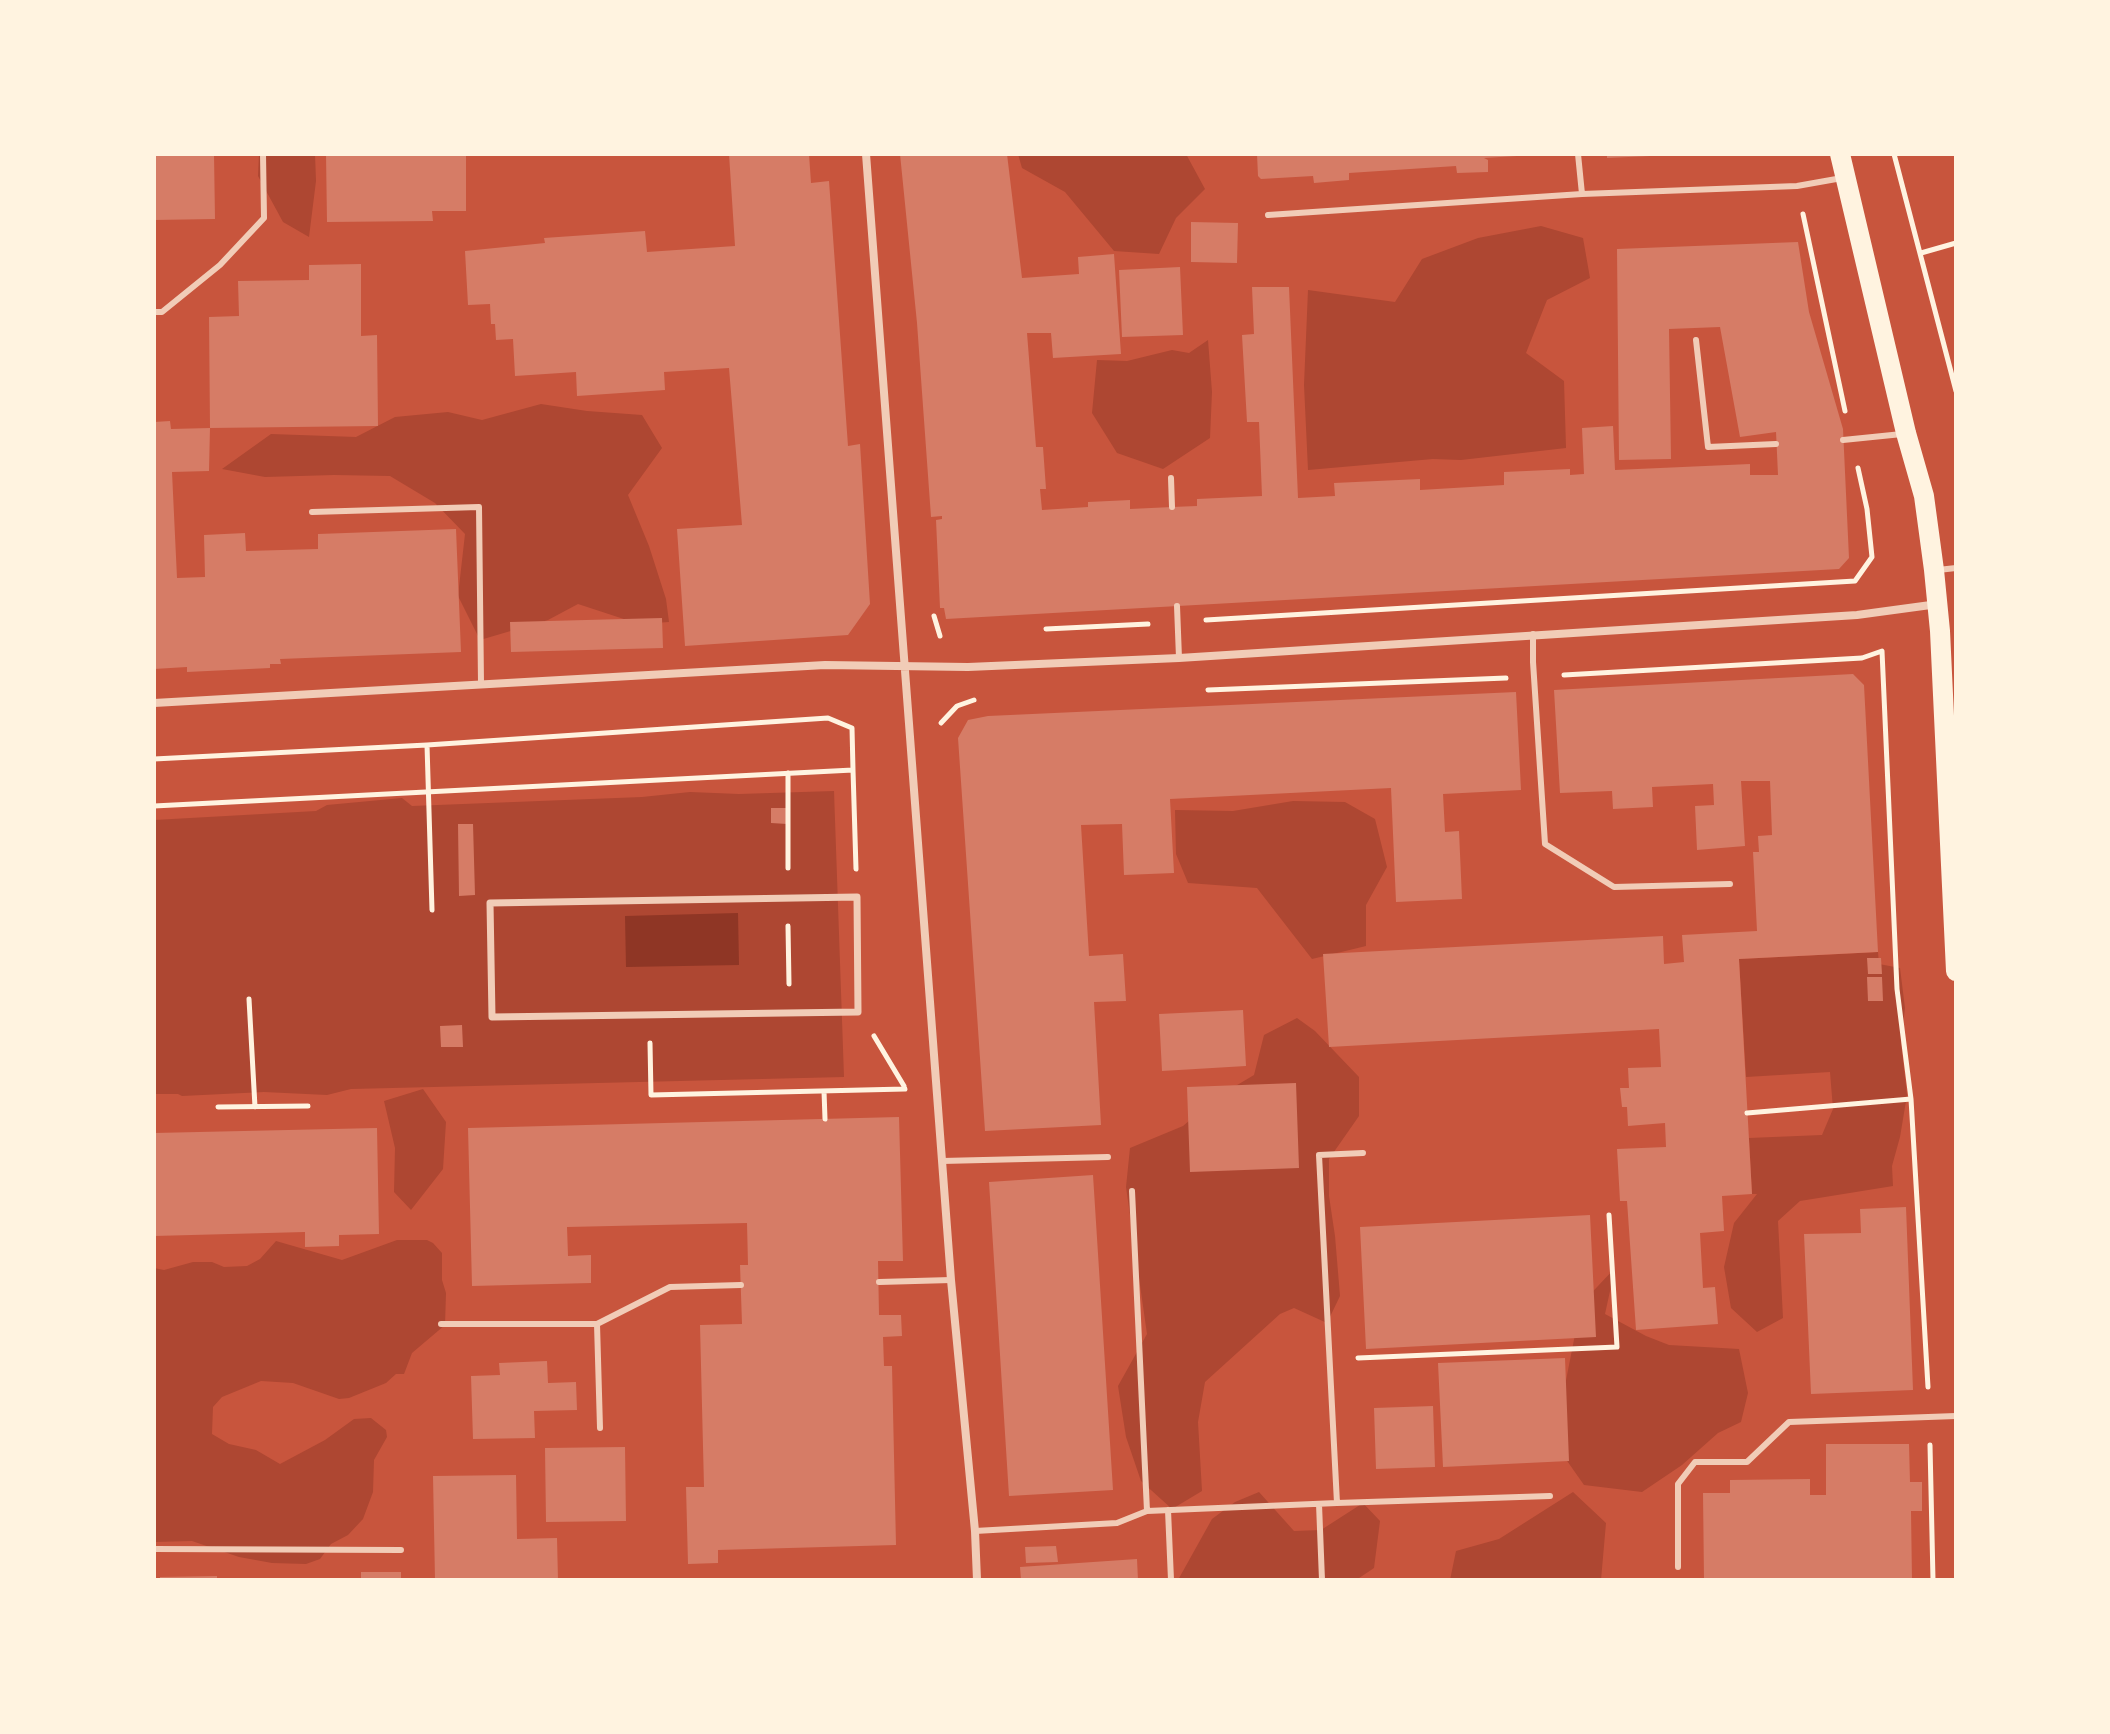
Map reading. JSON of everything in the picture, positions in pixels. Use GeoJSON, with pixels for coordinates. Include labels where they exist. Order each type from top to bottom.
{"type":"FeatureCollection","features":[{"type":"Feature","properties":{"kind":"main road"},"geometry":{"type":"LineString","coordinates":[[1840,154],[1906,433],[1924,496],[1938,604],[1956,971]]}},
{"type":"Feature","properties":{"kind":"street"},"geometry":{"type":"LineString","coordinates":[[866,154],[951,1280],[977,1580]]}},
{"type":"Feature","properties":{"kind":"street"},"geometry":{"type":"LineString","coordinates":[[154,703],[825,665],[968,667],[1179,658],[1857,615],[1938,604]]}},
{"type":"Feature","properties":{"kind":"street"},"geometry":{"type":"LineString","coordinates":[[857,897],[858,1012],[492,1017],[490,903],[857,897]]}},
{"type":"Feature","properties":{"kind":"lane"},"geometry":{"type":"LineString","coordinates":[[154,312],[162,312],[220,265],[264,218],[263,154]]}},
{"type":"Feature","properties":{"kind":"lane"},"geometry":{"type":"LineString","coordinates":[[1578,154],[1582,194]]}},
{"type":"Feature","properties":{"kind":"lane"},"geometry":{"type":"LineString","coordinates":[[1268,215],[1582,194],[1797,186],[1846,178]]}},
{"type":"Feature","properties":{"kind":"lane"},"geometry":{"type":"LineString","coordinates":[[1696,340],[1708,447],[1776,444]]}},
{"type":"Feature","properties":{"kind":"lane"},"geometry":{"type":"LineString","coordinates":[[1847,440],[1906,433]]}},
{"type":"Feature","properties":{"kind":"lane"},"geometry":{"type":"LineString","coordinates":[[1171,478],[1172,507]]}},
{"type":"Feature","properties":{"kind":"lane"},"geometry":{"type":"LineString","coordinates":[[312,512],[479,507],[481,683]]}},
{"type":"Feature","properties":{"kind":"lane"},"geometry":{"type":"LineString","coordinates":[[1934,570],[1956,568]]}},
{"type":"Feature","properties":{"kind":"lane"},"geometry":{"type":"LineString","coordinates":[[1177,606],[1179,658]]}},
{"type":"Feature","properties":{"kind":"lane"},"geometry":{"type":"LineString","coordinates":[[1533,634],[1545,844],[1614,887],[1730,884]]}},
{"type":"Feature","properties":{"kind":"lane"},"geometry":{"type":"LineString","coordinates":[[1337,1503],[1319,1155],[1363,1153]]}},
{"type":"Feature","properties":{"kind":"lane"},"geometry":{"type":"LineString","coordinates":[[942,1161],[1108,1157]]}},
{"type":"Feature","properties":{"kind":"lane"},"geometry":{"type":"LineString","coordinates":[[1132,1191],[1147,1511]]}},
{"type":"Feature","properties":{"kind":"lane"},"geometry":{"type":"LineString","coordinates":[[879,1282],[951,1280]]}},
{"type":"Feature","properties":{"kind":"lane"},"geometry":{"type":"LineString","coordinates":[[441,1324],[597,1324],[670,1287],[741,1285]]}},
{"type":"Feature","properties":{"kind":"lane"},"geometry":{"type":"LineString","coordinates":[[597,1324],[600,1428]]}},
{"type":"Feature","properties":{"kind":"lane"},"geometry":{"type":"LineString","coordinates":[[1678,1567],[1678,1484],[1695,1462],[1747,1462],[1789,1422],[1956,1416]]}},
{"type":"Feature","properties":{"kind":"lane"},"geometry":{"type":"LineString","coordinates":[[975,1531],[1117,1523],[1147,1511],[1550,1496]]}},
{"type":"Feature","properties":{"kind":"lane"},"geometry":{"type":"LineString","coordinates":[[1319,1504],[1322,1580]]}},
{"type":"Feature","properties":{"kind":"lane"},"geometry":{"type":"LineString","coordinates":[[1168,1510],[1171,1580]]}},
{"type":"Feature","properties":{"kind":"lane"},"geometry":{"type":"LineString","coordinates":[[154,1549],[401,1550]]}},
{"type":"Feature","properties":{"kind":"path"},"geometry":{"type":"LineString","coordinates":[[1894,154],[1956,391]]}},
{"type":"Feature","properties":{"kind":"path"},"geometry":{"type":"LineString","coordinates":[[1040,630],[1855,581],[1872,557],[1867,509],[1847,440],[1797,186]]}},
{"type":"Feature","properties":{"kind":"path"},"geometry":{"type":"LineString","coordinates":[[1921,253],[1956,243]]}},
{"type":"Feature","properties":{"kind":"path"},"geometry":{"type":"LineString","coordinates":[[932,608],[940,636],[951,635]]}},
{"type":"Feature","properties":{"kind":"path"},"geometry":{"type":"LineString","coordinates":[[154,759],[427,745],[828,718],[852,728],[857,897]]}},
{"type":"Feature","properties":{"kind":"path"},"geometry":{"type":"LineString","coordinates":[[427,745],[432,910]]}},
{"type":"Feature","properties":{"kind":"path"},"geometry":{"type":"LineString","coordinates":[[154,806],[853,770]]}},
{"type":"Feature","properties":{"kind":"path"},"geometry":{"type":"LineString","coordinates":[[1897,989],[1911,1099],[1929,1416],[1933,1580]]}},
{"type":"Feature","properties":{"kind":"path"},"geometry":{"type":"LineString","coordinates":[[249,999],[255,1107]]}},
{"type":"Feature","properties":{"kind":"path"},"geometry":{"type":"LineString","coordinates":[[650,1014],[651,1095],[906,1088]]}},
{"type":"Feature","properties":{"kind":"path"},"geometry":{"type":"LineString","coordinates":[[824,1091],[825,1119]]}},
{"type":"Feature","properties":{"kind":"path"},"geometry":{"type":"LineString","coordinates":[[1747,1113],[1911,1099]]}},
{"type":"Feature","properties":{"kind":"path"},"geometry":{"type":"LineString","coordinates":[[218,1107],[308,1106]]}},
{"type":"Feature","properties":{"kind":"path"},"geometry":{"type":"LineString","coordinates":[[1329,1359],[1617,1347],[1609,1215]]}},
{"type":"Feature","properties":{"kind":"shaded area"},"geometry":{"type":"Polygon","coordinates":[[[259,154],[315,154],[316,181],[309,237],[283,222],[258,176],[259,154]]]}},
{"type":"Feature","properties":{"kind":"shaded area"},"geometry":{"type":"Polygon","coordinates":[[[1018,154],[1186,154],[1205,189],[1176,218],[1159,254],[1114,251],[1065,192],[1022,168],[1018,154]]]}},
{"type":"Feature","properties":{"kind":"shaded area"},"geometry":{"type":"Polygon","coordinates":[[[1541,226],[1583,238],[1590,278],[1547,300],[1526,353],[1564,381],[1566,448],[1461,460],[1433,459],[1308,470],[1304,385],[1308,290],[1395,302],[1422,259],[1478,238],[1541,226]]]}},
{"type":"Feature","properties":{"kind":"shaded area"},"geometry":{"type":"Polygon","coordinates":[[[1208,340],[1212,392],[1210,438],[1163,469],[1117,453],[1092,413],[1097,360],[1127,361],[1172,350],[1189,353],[1208,340]]]}},
{"type":"Feature","properties":{"kind":"shaded area"},"geometry":{"type":"Polygon","coordinates":[[[541,404],[642,415],[662,448],[628,495],[649,546],[666,599],[669,622],[639,624],[578,604],[548,620],[480,640],[458,596],[465,534],[435,503],[390,476],[265,477],[222,469],[271,434],[356,437],[395,417],[448,412],[482,420],[541,404]]]}},
{"type":"Feature","properties":{"kind":"shaded area"},"geometry":{"type":"Polygon","coordinates":[[[834,791],[844,1077],[351,1089],[327,1095],[264,1092],[182,1096],[154,1094],[154,820],[316,811],[327,805],[402,798],[412,806],[642,797],[690,792],[834,791]]]}},
{"type":"Feature","properties":{"kind":"shaded area"},"geometry":{"type":"Polygon","coordinates":[[[1293,801],[1345,802],[1375,819],[1387,867],[1366,905],[1366,946],[1312,959],[1257,888],[1188,883],[1176,854],[1175,810],[1233,811],[1293,801]]]}},
{"type":"Feature","properties":{"kind":"shaded area"},"geometry":{"type":"Polygon","coordinates":[[[738,913],[739,965],[626,967],[625,916],[738,913]]]}},
{"type":"Feature","properties":{"kind":"shaded area"},"geometry":{"type":"Polygon","coordinates":[[[1878,952],[1879,964],[1900,968],[1905,1008],[1901,1042],[1907,1095],[1892,1166],[1893,1186],[1800,1201],[1778,1221],[1783,1318],[1757,1332],[1731,1308],[1724,1267],[1734,1223],[1757,1194],[1752,1194],[1749,1138],[1822,1135],[1833,1109],[1830,1072],[1746,1077],[1739,959],[1878,952]]]}},
{"type":"Feature","properties":{"kind":"shaded area"},"geometry":{"type":"Polygon","coordinates":[[[1297,1018],[1315,1031],[1359,1077],[1359,1116],[1329,1159],[1329,1196],[1340,1296],[1327,1323],[1294,1308],[1280,1314],[1205,1382],[1198,1422],[1202,1491],[1172,1509],[1141,1481],[1126,1437],[1118,1386],[1147,1334],[1126,1187],[1130,1148],[1183,1126],[1217,1097],[1254,1075],[1264,1035],[1297,1018]]]}},
{"type":"Feature","properties":{"kind":"shaded area"},"geometry":{"type":"Polygon","coordinates":[[[423,1089],[446,1122],[443,1169],[411,1210],[394,1192],[395,1148],[384,1101],[423,1089]]]}},
{"type":"Feature","properties":{"kind":"shaded area"},"geometry":{"type":"Polygon","coordinates":[[[397,1240],[427,1240],[433,1243],[442,1253],[442,1280],[446,1293],[445,1325],[412,1353],[404,1374],[396,1374],[386,1383],[339,1399],[293,1383],[261,1381],[222,1397],[213,1407],[212,1434],[229,1444],[256,1450],[280,1464],[325,1440],[354,1419],[371,1418],[386,1430],[387,1437],[374,1460],[373,1492],[363,1519],[348,1535],[331,1544],[320,1559],[306,1564],[272,1563],[239,1557],[192,1541],[154,1542],[154,1268],[164,1270],[193,1262],[212,1262],[224,1267],[247,1266],[260,1259],[276,1241],[342,1260],[397,1240]]]}},
{"type":"Feature","properties":{"kind":"shaded area"},"geometry":{"type":"Polygon","coordinates":[[[1615,1268],[1605,1314],[1669,1345],[1739,1349],[1748,1393],[1741,1422],[1718,1433],[1682,1465],[1642,1492],[1584,1485],[1551,1438],[1559,1416],[1581,1304],[1615,1268]]]}},
{"type":"Feature","properties":{"kind":"shaded area"},"geometry":{"type":"Polygon","coordinates":[[[1259,1492],[1294,1531],[1321,1530],[1363,1503],[1380,1521],[1374,1568],[1356,1580],[1178,1580],[1212,1519],[1235,1502],[1259,1492]]]}},
{"type":"Feature","properties":{"kind":"shaded area"},"geometry":{"type":"Polygon","coordinates":[[[1573,1492],[1606,1523],[1601,1580],[1450,1580],[1456,1551],[1499,1539],[1573,1492]]]}},
{"type":"Feature","properties":{"kind":"building"},"geometry":{"type":"Polygon","coordinates":[[[154,154],[214,154],[215,219],[154,220],[154,154]]]}},
{"type":"Feature","properties":{"kind":"building"},"geometry":{"type":"Polygon","coordinates":[[[326,154],[466,154],[466,211],[432,211],[433,221],[327,222],[326,154]]]}},
{"type":"Feature","properties":{"kind":"building"},"geometry":{"type":"Polygon","coordinates":[[[729,154],[809,154],[811,183],[829,181],[848,446],[860,444],[870,604],[848,635],[685,646],[677,529],[742,525],[729,368],[664,372],[665,390],[577,396],[576,372],[515,376],[513,339],[496,340],[490,304],[468,305],[465,251],[545,243],[544,238],[645,231],[647,252],[735,246],[729,154]]]}},
{"type":"Feature","properties":{"kind":"building"},"geometry":{"type":"Polygon","coordinates":[[[900,154],[1007,154],[1022,278],[1079,274],[1078,257],[1114,254],[1121,354],[1053,358],[1051,333],[1027,333],[1036,447],[1043,447],[1046,489],[1040,489],[1042,510],[1088,507],[1088,502],[1130,500],[1130,509],[1197,506],[1197,499],[1262,496],[1259,422],[1247,422],[1242,335],[1254,334],[1252,287],[1289,287],[1298,498],[1335,496],[1334,483],[1420,479],[1420,490],[1504,485],[1504,472],[1570,469],[1570,475],[1584,474],[1582,428],[1613,426],[1615,470],[1750,464],[1750,475],[1778,475],[1776,432],[1740,437],[1720,327],[1669,329],[1671,459],[1619,460],[1617,249],[1798,242],[1809,312],[1843,429],[1849,558],[1839,569],[946,619],[944,608],[940,608],[936,520],[942,519],[942,516],[931,517],[917,323],[900,154]]]}},
{"type":"Feature","properties":{"kind":"building"},"geometry":{"type":"Polygon","coordinates":[[[1257,154],[1517,156],[1484,158],[1488,160],[1488,172],[1457,173],[1456,166],[1349,173],[1349,180],[1314,183],[1313,176],[1261,179],[1258,176],[1257,154]]]}},
{"type":"Feature","properties":{"kind":"building"},"geometry":{"type":"Polygon","coordinates":[[[1607,154],[1650,154],[1650,156],[1607,158],[1607,154]]]}},
{"type":"Feature","properties":{"kind":"building"},"geometry":{"type":"Polygon","coordinates":[[[1191,222],[1238,223],[1237,263],[1191,262],[1191,222]]]}},
{"type":"Feature","properties":{"kind":"building"},"geometry":{"type":"Polygon","coordinates":[[[361,264],[361,336],[377,335],[378,426],[210,428],[209,317],[239,316],[238,281],[309,280],[309,265],[361,264]]]}},
{"type":"Feature","properties":{"kind":"building"},"geometry":{"type":"Polygon","coordinates":[[[1180,267],[1183,335],[1122,337],[1119,270],[1180,267]]]}},
{"type":"Feature","properties":{"kind":"building"},"geometry":{"type":"Polygon","coordinates":[[[170,421],[171,429],[210,428],[209,471],[172,472],[177,578],[205,577],[204,535],[245,533],[246,551],[318,549],[318,534],[456,529],[461,652],[280,659],[281,664],[270,664],[270,668],[187,672],[187,667],[154,669],[154,422],[170,421]]]}},
{"type":"Feature","properties":{"kind":"building"},"geometry":{"type":"Polygon","coordinates":[[[662,618],[663,648],[511,652],[510,622],[662,618]]]}},
{"type":"Feature","properties":{"kind":"building"},"geometry":{"type":"Polygon","coordinates":[[[1853,674],[1864,685],[1878,952],[1739,959],[1752,1194],[1722,1196],[1724,1231],[1700,1233],[1703,1288],[1715,1287],[1718,1324],[1636,1330],[1627,1201],[1620,1201],[1617,1149],[1666,1147],[1665,1123],[1628,1126],[1627,1107],[1622,1107],[1620,1088],[1629,1088],[1628,1068],[1661,1067],[1659,1029],[1329,1047],[1323,954],[1663,936],[1664,964],[1684,962],[1682,935],[1757,931],[1753,852],[1759,852],[1758,836],[1772,835],[1770,781],[1741,781],[1745,846],[1697,850],[1695,806],[1714,805],[1713,784],[1652,787],[1653,807],[1613,809],[1612,791],[1560,793],[1554,690],[1853,674]]]}},
{"type":"Feature","properties":{"kind":"building"},"geometry":{"type":"Polygon","coordinates":[[[1516,692],[1521,790],[1443,794],[1445,832],[1459,831],[1462,899],[1396,902],[1391,788],[1170,799],[1174,873],[1124,875],[1122,824],[1081,825],[1089,956],[1123,954],[1126,1001],[1094,1002],[1101,1125],[985,1131],[958,738],[968,720],[988,716],[1516,692]]]}},
{"type":"Feature","properties":{"kind":"building"},"geometry":{"type":"Polygon","coordinates":[[[771,808],[788,808],[787,824],[771,823],[771,808]]]}},
{"type":"Feature","properties":{"kind":"building"},"geometry":{"type":"Polygon","coordinates":[[[458,824],[473,824],[475,895],[459,896],[458,824]]]}},
{"type":"Feature","properties":{"kind":"building"},"geometry":{"type":"Polygon","coordinates":[[[1867,958],[1881,958],[1882,974],[1868,974],[1867,958]]]}},
{"type":"Feature","properties":{"kind":"building"},"geometry":{"type":"Polygon","coordinates":[[[1867,977],[1882,977],[1883,1001],[1868,1001],[1867,977]]]}},
{"type":"Feature","properties":{"kind":"building"},"geometry":{"type":"Polygon","coordinates":[[[1243,1010],[1246,1066],[1162,1071],[1159,1014],[1243,1010]]]}},
{"type":"Feature","properties":{"kind":"building"},"geometry":{"type":"Polygon","coordinates":[[[462,1025],[463,1047],[441,1047],[440,1026],[462,1025]]]}},
{"type":"Feature","properties":{"kind":"building"},"geometry":{"type":"Polygon","coordinates":[[[1296,1083],[1299,1168],[1190,1172],[1187,1087],[1296,1083]]]}},
{"type":"Feature","properties":{"kind":"building"},"geometry":{"type":"Polygon","coordinates":[[[899,1117],[903,1261],[878,1261],[879,1315],[901,1315],[902,1336],[883,1337],[884,1366],[892,1366],[896,1545],[718,1550],[718,1563],[688,1564],[686,1487],[704,1487],[700,1325],[742,1324],[740,1265],[748,1265],[747,1223],[567,1227],[568,1256],[591,1255],[591,1283],[472,1286],[468,1128],[899,1117]]]}},
{"type":"Feature","properties":{"kind":"building"},"geometry":{"type":"Polygon","coordinates":[[[377,1128],[379,1234],[339,1235],[339,1246],[305,1247],[305,1232],[154,1236],[154,1133],[377,1128]]]}},
{"type":"Feature","properties":{"kind":"building"},"geometry":{"type":"Polygon","coordinates":[[[1093,1175],[1113,1490],[1009,1496],[989,1182],[1093,1175]]]}},
{"type":"Feature","properties":{"kind":"building"},"geometry":{"type":"Polygon","coordinates":[[[1906,1207],[1913,1390],[1811,1394],[1804,1234],[1861,1233],[1860,1209],[1906,1207]]]}},
{"type":"Feature","properties":{"kind":"building"},"geometry":{"type":"Polygon","coordinates":[[[1590,1215],[1596,1337],[1366,1349],[1360,1227],[1590,1215]]]}},
{"type":"Feature","properties":{"kind":"building"},"geometry":{"type":"Polygon","coordinates":[[[1565,1358],[1569,1461],[1443,1467],[1438,1363],[1565,1358]]]}},
{"type":"Feature","properties":{"kind":"building"},"geometry":{"type":"Polygon","coordinates":[[[547,1361],[548,1383],[576,1382],[577,1410],[534,1411],[535,1438],[473,1439],[471,1376],[500,1375],[499,1363],[547,1361]]]}},
{"type":"Feature","properties":{"kind":"building"},"geometry":{"type":"Polygon","coordinates":[[[1433,1406],[1435,1467],[1376,1469],[1374,1408],[1433,1406]]]}},
{"type":"Feature","properties":{"kind":"building"},"geometry":{"type":"Polygon","coordinates":[[[1826,1444],[1909,1444],[1910,1482],[1922,1482],[1922,1511],[1911,1511],[1912,1580],[1704,1580],[1703,1493],[1730,1493],[1730,1480],[1810,1479],[1810,1495],[1826,1495],[1826,1444]]]}},
{"type":"Feature","properties":{"kind":"building"},"geometry":{"type":"Polygon","coordinates":[[[625,1447],[626,1521],[546,1522],[545,1448],[625,1447]]]}},
{"type":"Feature","properties":{"kind":"building"},"geometry":{"type":"Polygon","coordinates":[[[516,1475],[517,1539],[557,1538],[558,1580],[435,1580],[433,1476],[516,1475]]]}},
{"type":"Feature","properties":{"kind":"building"},"geometry":{"type":"Polygon","coordinates":[[[1056,1546],[1058,1562],[1026,1563],[1025,1547],[1056,1546]]]}},
{"type":"Feature","properties":{"kind":"building"},"geometry":{"type":"Polygon","coordinates":[[[1137,1559],[1138,1580],[1021,1580],[1020,1567],[1137,1559]]]}},
{"type":"Feature","properties":{"kind":"building"},"geometry":{"type":"Polygon","coordinates":[[[361,1572],[401,1572],[401,1580],[361,1580],[361,1572]]]}},
{"type":"Feature","properties":{"kind":"building"},"geometry":{"type":"Polygon","coordinates":[[[217,1576],[217,1580],[160,1580],[160,1577],[217,1576]]]}}]}
